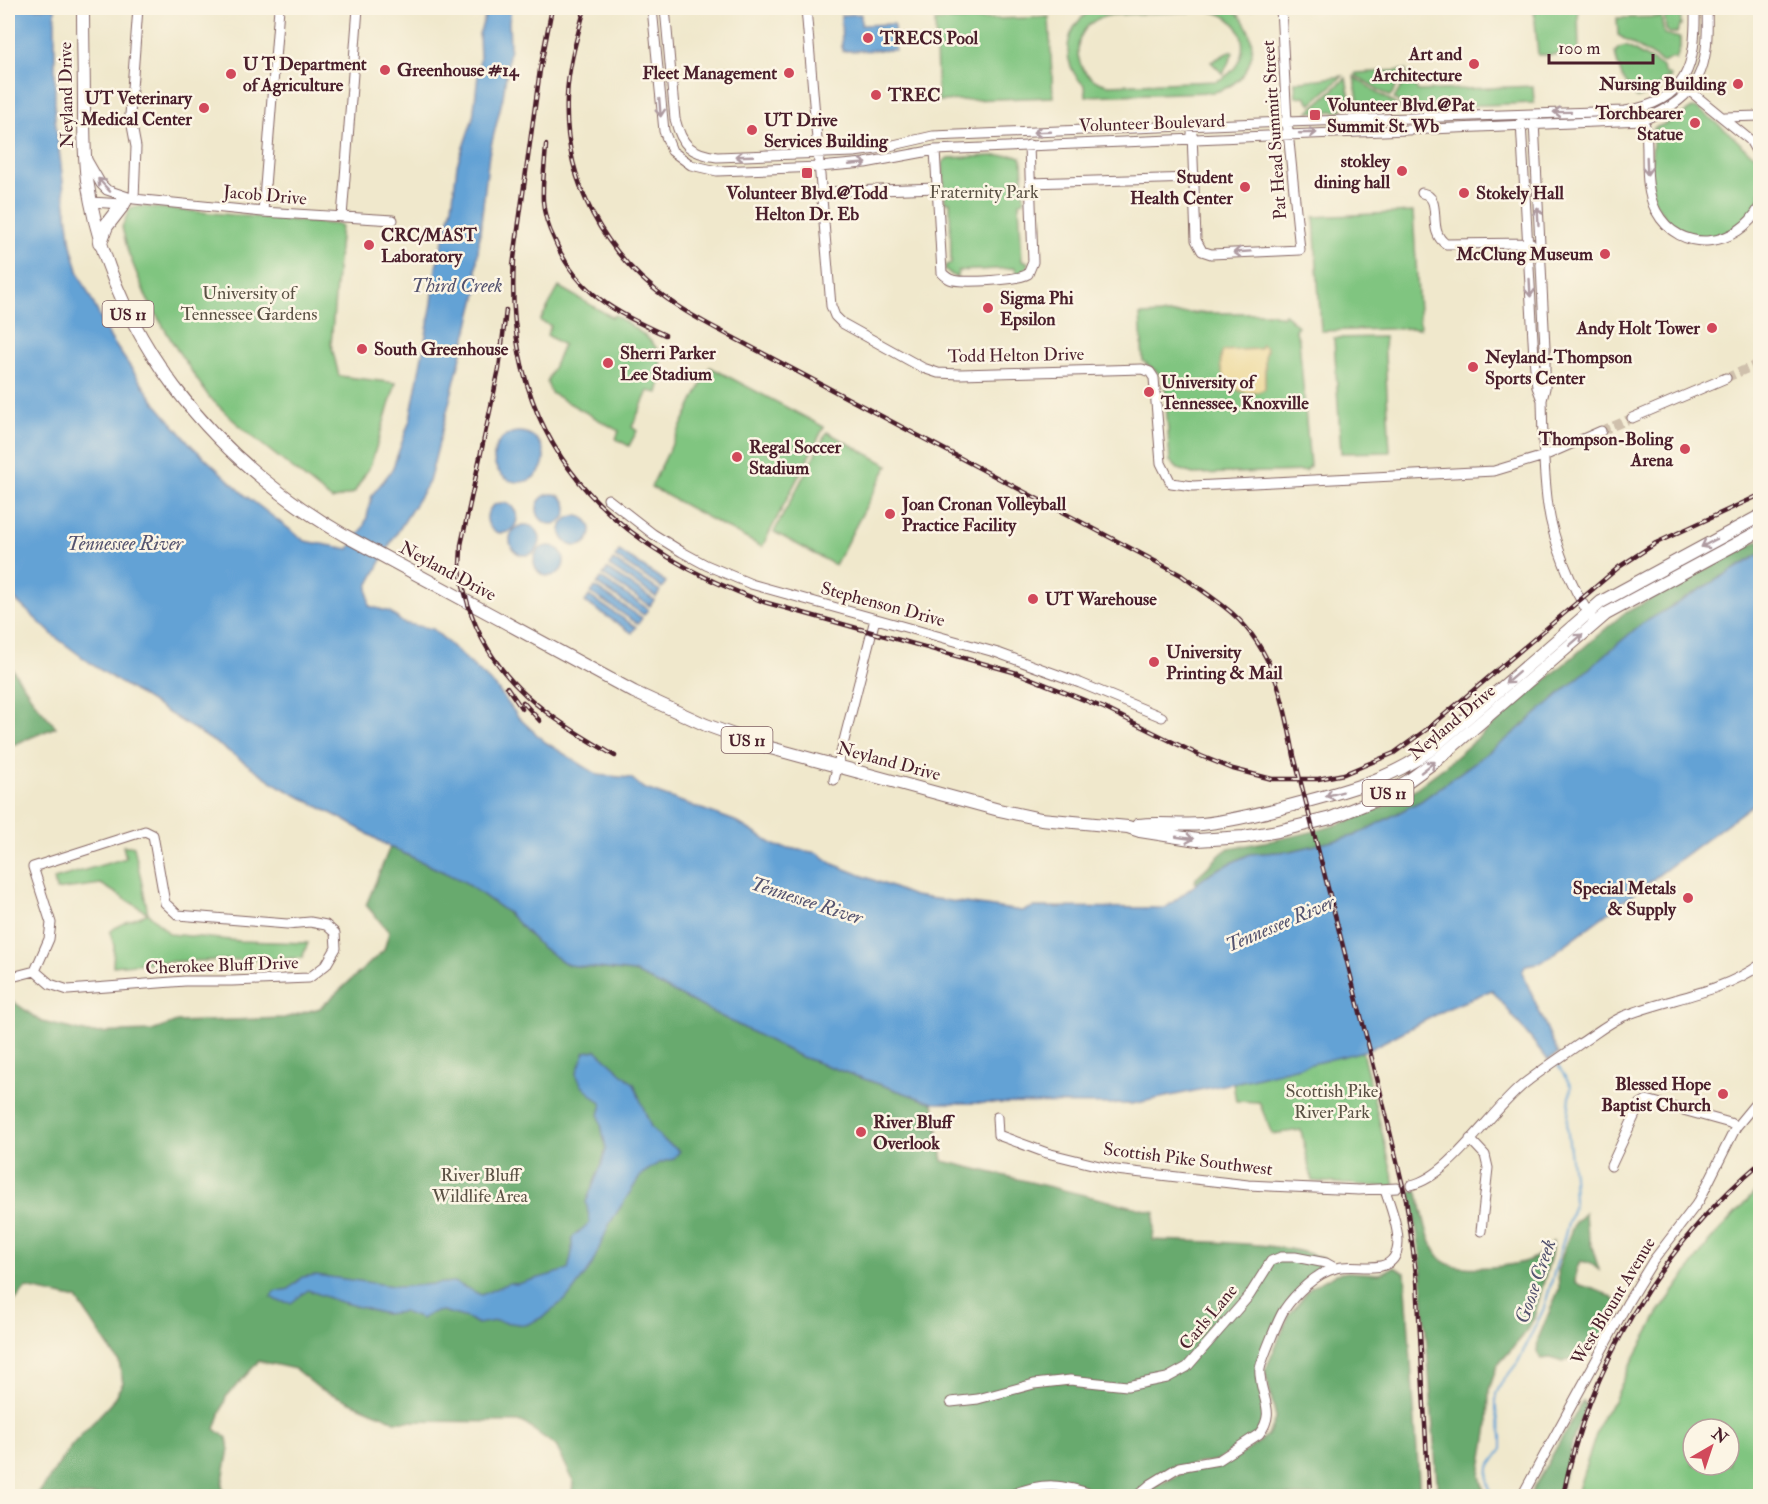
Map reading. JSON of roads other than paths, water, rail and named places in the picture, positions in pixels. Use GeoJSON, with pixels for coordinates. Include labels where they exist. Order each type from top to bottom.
{"type":"FeatureCollection","features":[{"type":"Feature","properties":{"kind":"highway"},"geometry":{"type":"LineString","coordinates":[[100,242],[106,226],[128,202]]}},
{"type":"Feature","properties":{"kind":"main road","name":"Neyland Drive"},"geometry":{"type":"LineString","coordinates":[[83,8],[85,156],[91,202],[100,242],[121,300],[141,339],[178,392],[200,418],[245,465],[271,487],[345,535],[634,692],[706,725],[767,747],[999,810],[1041,819],[1128,827],[1197,840],[1244,837],[1305,825],[1365,805],[1397,788],[1426,768],[1596,623],[1628,601],[1761,531]]}},
{"type":"Feature","properties":{"kind":"main road","name":"Neyland Drive"},"geometry":{"type":"LineString","coordinates":[[1128,827],[1141,824],[1204,824],[1253,815],[1347,790],[1387,776],[1430,750],[1588,612],[1620,591],[1761,516]]}},
{"type":"Feature","properties":{"kind":"street"},"geometry":{"type":"LineString","coordinates":[[128,202],[136,147],[130,115],[138,8]]}},
{"type":"Feature","properties":{"kind":"street"},"geometry":{"type":"LineString","coordinates":[[263,212],[279,8]]}},
{"type":"Feature","properties":{"kind":"street"},"geometry":{"type":"LineString","coordinates":[[342,217],[358,8]]}},
{"type":"Feature","properties":{"kind":"street"},"geometry":{"type":"LineString","coordinates":[[652,8],[662,121],[672,151],[683,143],[675,119],[665,8]]}},
{"type":"Feature","properties":{"kind":"street","name":"Todd Helton Drive"},"geometry":{"type":"LineString","coordinates":[[806,8],[831,306],[835,316],[842,323],[923,368],[938,373],[1142,369],[1150,372],[1154,378],[1161,463],[1171,483],[1193,486],[1494,471],[1544,456]]}},
{"type":"Feature","properties":{"kind":"street","name":"Pat Head Summitt Street"},"geometry":{"type":"LineString","coordinates":[[1193,178],[1196,240],[1202,251],[1211,254],[1300,250],[1287,122],[1281,8]]}},
{"type":"Feature","properties":{"kind":"street","name":"Volunteer Boulevard"},"geometry":{"type":"LineString","coordinates":[[683,143],[696,153],[717,157],[818,154],[876,149],[933,136],[1643,108],[1666,97],[1680,83],[1688,69],[1694,49],[1695,8]]}},
{"type":"Feature","properties":{"kind":"street","name":"Volunteer Boulevard"},"geometry":{"type":"LineString","coordinates":[[672,151],[691,165],[717,171],[865,163],[934,150],[1643,120],[1672,106],[1689,91],[1699,75],[1708,47],[1707,8]]}},
{"type":"Feature","properties":{"kind":"street"},"geometry":{"type":"LineString","coordinates":[[1680,83],[1725,117],[1750,140],[1761,158]]}},
{"type":"Feature","properties":{"kind":"street"},"geometry":{"type":"LineString","coordinates":[[1643,108],[1643,120],[1646,127],[1648,189],[1657,212],[1670,228],[1697,240],[1720,240],[1744,228],[1761,206]]}},
{"type":"Feature","properties":{"kind":"street"},"geometry":{"type":"LineString","coordinates":[[1600,123],[1605,118],[1605,111]]}},
{"type":"Feature","properties":{"kind":"street"},"geometry":{"type":"LineString","coordinates":[[1520,113],[1533,358],[1537,387],[1542,400]]}},
{"type":"Feature","properties":{"kind":"street"},"geometry":{"type":"LineString","coordinates":[[1533,113],[1545,348],[1545,388],[1542,400],[1548,505],[1562,555],[1588,612],[1596,623]]}},
{"type":"Feature","properties":{"kind":"street"},"geometry":{"type":"LineString","coordinates":[[1725,117],[1761,116]]}},
{"type":"Feature","properties":{"kind":"street"},"geometry":{"type":"LineString","coordinates":[[1750,140],[1748,131],[1751,122],[1761,116]]}},
{"type":"Feature","properties":{"kind":"street"},"geometry":{"type":"LineString","coordinates":[[1030,183],[1193,178],[1192,126]]}},
{"type":"Feature","properties":{"kind":"street"},"geometry":{"type":"LineString","coordinates":[[934,150],[942,273],[957,281],[1016,279],[1028,274],[1033,262],[1029,145]]}},
{"type":"Feature","properties":{"kind":"street","name":"Jacob Drive"},"geometry":{"type":"LineString","coordinates":[[85,156],[101,184],[128,202]]}},
{"type":"Feature","properties":{"kind":"street"},"geometry":{"type":"LineString","coordinates":[[822,192],[937,189]]}},
{"type":"Feature","properties":{"kind":"street"},"geometry":{"type":"LineString","coordinates":[[1422,193],[1428,194],[1432,199],[1436,234],[1446,244],[1540,242]]}},
{"type":"Feature","properties":{"kind":"street","name":"Jacob Drive"},"geometry":{"type":"LineString","coordinates":[[91,202],[128,202],[393,220]]}},
{"type":"Feature","properties":{"kind":"street"},"geometry":{"type":"LineString","coordinates":[[1632,418],[1726,378]]}},
{"type":"Feature","properties":{"kind":"street"},"geometry":{"type":"LineString","coordinates":[[1544,456],[1601,431]]}},
{"type":"Feature","properties":{"kind":"street","name":"Stephenson Drive"},"geometry":{"type":"LineString","coordinates":[[608,499],[653,534],[682,552],[728,575],[751,584],[998,653],[1080,683],[1162,717]]}},
{"type":"Feature","properties":{"kind":"street"},"geometry":{"type":"LineString","coordinates":[[834,780],[875,619]]}},
{"type":"Feature","properties":{"kind":"street","name":"Cherokee Bluff Drive"},"geometry":{"type":"LineString","coordinates":[[146,831],[153,835],[165,903],[178,915],[286,924],[310,922],[326,926],[335,933],[336,948],[326,964],[309,978],[185,981],[68,990],[50,984],[35,971],[49,939],[51,923],[33,867],[146,831]]}},
{"type":"Feature","properties":{"kind":"street"},"geometry":{"type":"LineString","coordinates":[[1411,1185],[1424,1182],[1432,1176],[1508,1097],[1528,1080],[1612,1022],[1722,986],[1761,965]]}},
{"type":"Feature","properties":{"kind":"street"},"geometry":{"type":"LineString","coordinates":[[8,978],[35,971]]}},
{"type":"Feature","properties":{"kind":"street","name":"West Blount Avenue"},"geometry":{"type":"LineString","coordinates":[[1522,1497],[1628,1302],[1653,1261],[1699,1201],[1736,1127],[1761,1098]]}},
{"type":"Feature","properties":{"kind":"street"},"geometry":{"type":"LineString","coordinates":[[1611,1166],[1640,1104],[1647,1100],[1730,1123],[1736,1127]]}},
{"type":"Feature","properties":{"kind":"street","name":"Scottish Pike Southwest"},"geometry":{"type":"LineString","coordinates":[[997,1117],[998,1136],[1047,1153],[1116,1170],[1248,1185],[1385,1190],[1396,1188]]}},
{"type":"Feature","properties":{"kind":"street"},"geometry":{"type":"LineString","coordinates":[[1470,1139],[1485,1155],[1488,1168],[1481,1231]]}},
{"type":"Feature","properties":{"kind":"street"},"geometry":{"type":"LineString","coordinates":[[1137,1497],[1151,1484],[1179,1467],[1219,1460],[1258,1434],[1269,1417],[1259,1370],[1284,1311],[1306,1284],[1335,1268],[1389,1264],[1397,1254],[1399,1247],[1397,1233],[1385,1190]]}},
{"type":"Feature","properties":{"kind":"street","name":"Carls Lane"},"geometry":{"type":"LineString","coordinates":[[951,1402],[978,1399],[1034,1384],[1070,1380],[1127,1386],[1167,1378],[1187,1367],[1249,1296],[1271,1261],[1281,1257],[1295,1257],[1326,1263],[1335,1268]]}},
{"type":"Feature","properties":{"kind":"street"},"geometry":{"type":"LineString","coordinates":[[1008,1497],[1025,1489],[1050,1486],[1071,1487],[1098,1497]]}},
{"type":"Feature","properties":{"kind":"water","name":"Tennessee River"},"geometry":{"type":"Polygon","coordinates":[[[8,8],[55,8],[55,118],[71,245],[79,274],[111,339],[156,404],[192,446],[246,496],[305,541],[349,549],[363,528],[372,495],[392,470],[410,420],[432,303],[436,267],[452,207],[457,165],[473,118],[480,58],[479,34],[488,8],[511,8],[510,47],[503,97],[489,154],[482,214],[476,271],[480,282],[429,482],[392,541],[368,586],[369,606],[390,612],[403,623],[433,629],[496,687],[519,718],[545,742],[598,775],[631,778],[643,788],[735,821],[776,846],[818,853],[833,864],[914,896],[1022,911],[1034,907],[1165,908],[1212,872],[1250,854],[1291,851],[1354,836],[1421,801],[1508,738],[1640,625],[1760,554],[1760,799],[1542,962],[1526,965],[1522,972],[1558,1054],[1548,1060],[1492,990],[1449,1008],[1368,1050],[1247,1080],[1132,1104],[933,1103],[799,1056],[634,972],[568,965],[540,946],[508,913],[463,881],[390,847],[279,786],[97,668],[54,636],[8,593],[8,8]]]}},
{"type":"Feature","properties":{"kind":"water","name":"TRECS Pool"},"geometry":{"type":"Polygon","coordinates":[[[861,14],[861,25],[894,24],[895,50],[842,51],[841,15],[861,14]]]}},
{"type":"Feature","properties":{"kind":"water"},"geometry":{"type":"Polygon","coordinates":[[[514,432],[524,432],[537,439],[544,452],[544,462],[537,475],[524,482],[514,482],[505,478],[498,471],[494,462],[494,452],[498,443],[505,436],[514,432]]]}},
{"type":"Feature","properties":{"kind":"water"},"geometry":{"type":"Polygon","coordinates":[[[552,494],[562,499],[567,509],[562,519],[552,524],[542,519],[537,509],[542,499],[552,494]]]}},
{"type":"Feature","properties":{"kind":"water"},"geometry":{"type":"Polygon","coordinates":[[[502,503],[512,508],[517,518],[512,528],[502,533],[492,528],[487,518],[492,508],[502,503]]]}},
{"type":"Feature","properties":{"kind":"water"},"geometry":{"type":"Polygon","coordinates":[[[576,516],[586,521],[591,531],[586,541],[576,546],[566,541],[561,531],[566,521],[576,516]]]}},
{"type":"Feature","properties":{"kind":"water"},"geometry":{"type":"Polygon","coordinates":[[[525,525],[535,530],[540,540],[535,550],[525,555],[515,550],[510,540],[515,530],[525,525]]]}},
{"type":"Feature","properties":{"kind":"water"},"geometry":{"type":"Polygon","coordinates":[[[549,546],[559,551],[564,561],[559,571],[549,576],[539,571],[534,561],[539,551],[549,546]]]}},
{"type":"Feature","properties":{"kind":"water"},"geometry":{"type":"Polygon","coordinates":[[[619,551],[666,582],[662,588],[615,557],[619,551]]]}},
{"type":"Feature","properties":{"kind":"water"},"geometry":{"type":"Polygon","coordinates":[[[613,560],[660,591],[656,597],[609,566],[613,560]]]}},
{"type":"Feature","properties":{"kind":"water"},"geometry":{"type":"Polygon","coordinates":[[[607,569],[654,600],[650,606],[603,575],[607,569]]]}},
{"type":"Feature","properties":{"kind":"water"},"geometry":{"type":"Polygon","coordinates":[[[601,578],[648,609],[644,615],[597,584],[601,578]]]}},
{"type":"Feature","properties":{"kind":"water"},"geometry":{"type":"Polygon","coordinates":[[[595,587],[642,618],[638,624],[591,593],[595,587]]]}},
{"type":"Feature","properties":{"kind":"water"},"geometry":{"type":"Polygon","coordinates":[[[589,596],[636,627],[632,633],[585,602],[589,596]]]}},
{"type":"Feature","properties":{"kind":"water"},"geometry":{"type":"Polygon","coordinates":[[[596,1050],[634,1084],[651,1127],[663,1140],[680,1151],[673,1159],[659,1163],[642,1174],[610,1223],[591,1267],[570,1295],[545,1316],[526,1325],[495,1321],[478,1324],[467,1318],[442,1311],[431,1313],[421,1319],[403,1312],[385,1314],[337,1301],[308,1290],[291,1303],[278,1301],[271,1297],[274,1292],[289,1289],[302,1277],[316,1275],[401,1287],[454,1282],[481,1295],[509,1283],[517,1284],[568,1270],[572,1238],[590,1222],[586,1202],[606,1149],[599,1115],[602,1104],[582,1086],[576,1074],[585,1052],[596,1050]]]}},
{"type":"Feature","properties":{"kind":"waterway","name":"Goose Creek"},"geometry":{"type":"LineString","coordinates":[[1491,1496],[1488,1483],[1489,1467],[1502,1449],[1502,1435],[1496,1411],[1496,1394],[1518,1362],[1544,1308],[1574,1203],[1567,1126],[1571,1086],[1558,1066]]}},
{"type":"Feature","properties":{"kind":"tunnel"},"geometry":{"type":"LineString","coordinates":[[1726,378],[1758,364]]}},
{"type":"Feature","properties":{"kind":"tunnel"},"geometry":{"type":"LineString","coordinates":[[1601,431],[1632,418]]}},
{"type":"Feature","properties":{"kind":"railway"},"geometry":{"type":"LineString","coordinates":[[513,266],[540,70],[552,8]]}},
{"type":"Feature","properties":{"kind":"railway"},"geometry":{"type":"LineString","coordinates":[[585,8],[573,52],[567,97],[572,158],[581,187],[608,239],[648,284],[678,307],[706,323],[1181,575],[1233,614],[1259,644],[1276,679],[1282,698],[1294,756],[1406,1199],[1417,1280],[1429,1496]]}},
{"type":"Feature","properties":{"kind":"railway"},"geometry":{"type":"LineString","coordinates":[[546,145],[544,206],[549,227],[564,259],[586,288],[600,299],[630,318],[665,335]]}},
{"type":"Feature","properties":{"kind":"railway"},"geometry":{"type":"LineString","coordinates":[[514,259],[515,323],[526,380],[546,431],[575,476],[611,515],[655,549],[707,578],[764,602],[1017,673],[1104,708],[1201,756],[1233,769],[1272,779],[1318,779],[1344,774],[1394,753],[1430,727],[1619,567],[1656,543],[1760,495]]}},
{"type":"Feature","properties":{"kind":"railway"},"geometry":{"type":"LineString","coordinates":[[506,310],[499,369],[461,545],[460,568],[463,587],[478,632],[508,677],[546,712],[615,756]]}},
{"type":"Feature","properties":{"kind":"railway"},"geometry":{"type":"LineString","coordinates":[[507,687],[522,709]]}},
{"type":"Feature","properties":{"kind":"railway"},"geometry":{"type":"LineString","coordinates":[[523,702],[540,721]]}},
{"type":"Feature","properties":{"kind":"railway"},"geometry":{"type":"LineString","coordinates":[[1563,1496],[1590,1402],[1633,1313],[1660,1272],[1691,1233],[1724,1196],[1760,1163]]}},
{"type":"Feature","properties":{"kind":"place","name":"TRECS Pool"},"geometry":{"type":"Point","coordinates":[868,38]}},
{"type":"Feature","properties":{"kind":"place","name":"Art and Architecture"},"geometry":{"type":"Point","coordinates":[1474,64]}},
{"type":"Feature","properties":{"kind":"place","name":"Greenhouse #14"},"geometry":{"type":"Point","coordinates":[385,70]}},
{"type":"Feature","properties":{"kind":"place","name":"Fleet Management"},"geometry":{"type":"Point","coordinates":[789,73]}},
{"type":"Feature","properties":{"kind":"place","name":"U T Department of Agriculture"},"geometry":{"type":"Point","coordinates":[231,74]}},
{"type":"Feature","properties":{"kind":"place","name":"Nursing Building"},"geometry":{"type":"Point","coordinates":[1738,84]}},
{"type":"Feature","properties":{"kind":"place","name":"TREC"},"geometry":{"type":"Point","coordinates":[876,95]}},
{"type":"Feature","properties":{"kind":"place","name":"UT Veterinary Medical Center"},"geometry":{"type":"Point","coordinates":[204,108]}},
{"type":"Feature","properties":{"kind":"place","name":"Volunteer Blvd.@Pat Summit St. Wb"},"geometry":{"type":"Point","coordinates":[1315,115]}},
{"type":"Feature","properties":{"kind":"place","name":"Torchbearer Statue"},"geometry":{"type":"Point","coordinates":[1695,123]}},
{"type":"Feature","properties":{"kind":"place","name":"UT Drive Services Building"},"geometry":{"type":"Point","coordinates":[752,130]}},
{"type":"Feature","properties":{"kind":"place","name":"stokley dining hall"},"geometry":{"type":"Point","coordinates":[1402,171]}},
{"type":"Feature","properties":{"kind":"place","name":"Volunteer Blvd.@Todd Helton Dr. Eb"},"geometry":{"type":"Point","coordinates":[807,173]}},
{"type":"Feature","properties":{"kind":"place","name":"Student Health Center"},"geometry":{"type":"Point","coordinates":[1245,187]}},
{"type":"Feature","properties":{"kind":"place","name":"Stokely Hall"},"geometry":{"type":"Point","coordinates":[1464,193]}},
{"type":"Feature","properties":{"kind":"place","name":"CRC/MAST Laboratory"},"geometry":{"type":"Point","coordinates":[369,245]}},
{"type":"Feature","properties":{"kind":"place","name":"McClung Museum"},"geometry":{"type":"Point","coordinates":[1605,254]}},
{"type":"Feature","properties":{"kind":"place","name":"Sigma Phi Epsilon"},"geometry":{"type":"Point","coordinates":[988,308]}},
{"type":"Feature","properties":{"kind":"place","name":"Andy Holt Tower"},"geometry":{"type":"Point","coordinates":[1712,328]}},
{"type":"Feature","properties":{"kind":"place","name":"South Greenhouse"},"geometry":{"type":"Point","coordinates":[362,349]}},
{"type":"Feature","properties":{"kind":"place","name":"Sherri Parker Lee Stadium"},"geometry":{"type":"Point","coordinates":[608,363]}},
{"type":"Feature","properties":{"kind":"place","name":"Neyland-Thompson Sports Center"},"geometry":{"type":"Point","coordinates":[1473,367]}},
{"type":"Feature","properties":{"kind":"place","name":"University of Tennessee, Knoxville"},"geometry":{"type":"Point","coordinates":[1149,392]}},
{"type":"Feature","properties":{"kind":"place","name":"Thompson-Boling Arena"},"geometry":{"type":"Point","coordinates":[1685,449]}},
{"type":"Feature","properties":{"kind":"place","name":"Regal Soccer Stadium"},"geometry":{"type":"Point","coordinates":[737,457]}},
{"type":"Feature","properties":{"kind":"place","name":"Joan Cronan Volleyball Practice Facility"},"geometry":{"type":"Point","coordinates":[890,514]}},
{"type":"Feature","properties":{"kind":"place","name":"UT Warehouse"},"geometry":{"type":"Point","coordinates":[1033,599]}},
{"type":"Feature","properties":{"kind":"place","name":"University Printing & Mail"},"geometry":{"type":"Point","coordinates":[1154,662]}},
{"type":"Feature","properties":{"kind":"place","name":"Special Metals & Supply"},"geometry":{"type":"Point","coordinates":[1688,898]}},
{"type":"Feature","properties":{"kind":"place","name":"Blessed Hope Baptist Church"},"geometry":{"type":"Point","coordinates":[1723,1094]}},
{"type":"Feature","properties":{"kind":"place","name":"River Bluff Overlook"},"geometry":{"type":"Point","coordinates":[861,1132]}},
{"type":"Feature","properties":{"kind":"park label","name":"Fraternity Park"},"geometry":{"type":"Point","coordinates":[984,192]}},
{"type":"Feature","properties":{"kind":"park label","name":"University of Tennessee Gardens"},"geometry":{"type":"Point","coordinates":[249,303]}},
{"type":"Feature","properties":{"kind":"park label","name":"Scottish Pike River Park"},"geometry":{"type":"Point","coordinates":[1332,1101]}},
{"type":"Feature","properties":{"kind":"park label","name":"River Bluff Wildlife Area"},"geometry":{"type":"Point","coordinates":[480,1185]}},
{"type":"Feature","properties":{"kind":"water label","name":"Third Creek"},"geometry":{"type":"Point","coordinates":[457,285]}}]}
